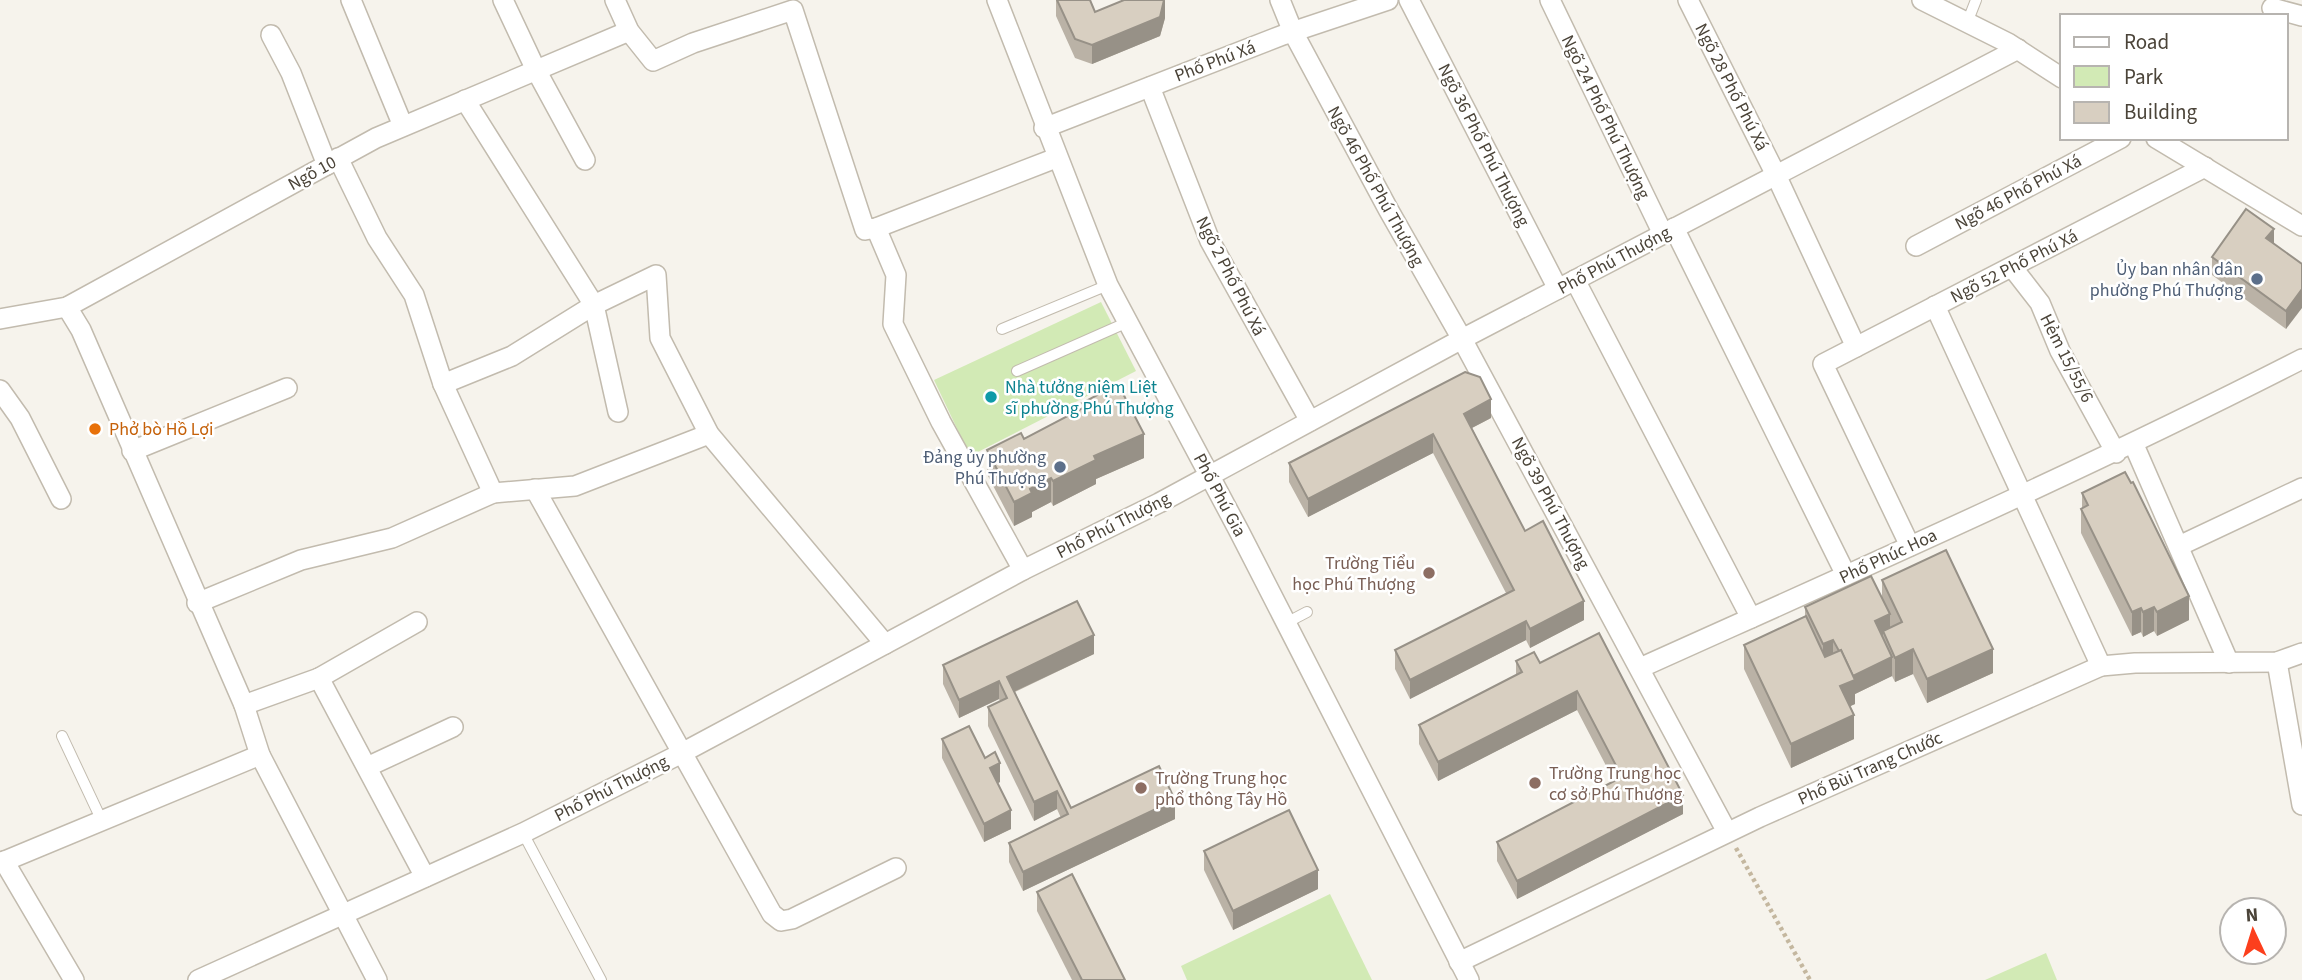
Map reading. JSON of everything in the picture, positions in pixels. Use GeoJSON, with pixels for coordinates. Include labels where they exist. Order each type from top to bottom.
{"type":"FeatureCollection","features":[{"type":"Feature","properties":{"kind":"street"},"geometry":{"type":"LineString","coordinates":[[351,0],[403,126]]}},
{"type":"Feature","properties":{"kind":"street"},"geometry":{"type":"LineString","coordinates":[[503,0],[536,70],[585,160]]}},
{"type":"Feature","properties":{"kind":"street"},"geometry":{"type":"LineString","coordinates":[[615,0],[629,31],[653,61],[693,43],[793,10],[865,230],[1056,158]]}},
{"type":"Feature","properties":{"kind":"street","name":"Phố Phú Gia"},"geometry":{"type":"LineString","coordinates":[[997,0],[1044,128],[1108,285],[1210,475],[1469,980]]}},
{"type":"Feature","properties":{"kind":"street","name":"Ngõ 46 Phố Phú Thượng"},"geometry":{"type":"LineString","coordinates":[[1280,0],[1293,32],[1388,209],[1462,339]]}},
{"type":"Feature","properties":{"kind":"street","name":"Phố Phú Xá"},"geometry":{"type":"LineString","coordinates":[[1044,128],[1293,32],[1388,0]]}},
{"type":"Feature","properties":{"kind":"street","name":"Ngõ 36 Phố Phú Thượng"},"geometry":{"type":"LineString","coordinates":[[1409,0],[1751,618]]}},
{"type":"Feature","properties":{"kind":"street","name":"Ngõ 24 Phố Phú Thượng"},"geometry":{"type":"LineString","coordinates":[[1550,0],[1846,575]]}},
{"type":"Feature","properties":{"kind":"street","name":"Ngõ 28 Phố Phú Xá"},"geometry":{"type":"LineString","coordinates":[[1688,0],[1776,175],[1856,347]]}},
{"type":"Feature","properties":{"kind":"street"},"geometry":{"type":"LineString","coordinates":[[1922,0],[2018,49],[2060,77]]}},
{"type":"Feature","properties":{"kind":"street"},"geometry":{"type":"LineString","coordinates":[[2272,8],[2302,16]]}},
{"type":"Feature","properties":{"kind":"street","name":"Ngõ 10"},"geometry":{"type":"LineString","coordinates":[[0,319],[67,307],[332,161],[403,126],[629,31]]}},
{"type":"Feature","properties":{"kind":"street"},"geometry":{"type":"LineString","coordinates":[[271,35],[332,161],[414,295],[443,384],[493,493]]}},
{"type":"Feature","properties":{"kind":"street","name":"Phố Phú Thượng"},"geometry":{"type":"LineString","coordinates":[[198,980],[342,912],[523,833],[680,754],[1023,570],[1210,475],[1462,339],[2018,49]]}},
{"type":"Feature","properties":{"kind":"street","name":"Ngõ 2 Phố Phú Xá"},"geometry":{"type":"LineString","coordinates":[[1150,87],[1210,241],[1310,421]]}},
{"type":"Feature","properties":{"kind":"street"},"geometry":{"type":"LineString","coordinates":[[465,100],[594,304],[618,412]]}},
{"type":"Feature","properties":{"kind":"street","name":"Ngõ 46 Phố Phú Xá"},"geometry":{"type":"LineString","coordinates":[[1916,246],[2117,140]]}},
{"type":"Feature","properties":{"kind":"street"},"geometry":{"type":"LineString","coordinates":[[2159,140],[2301,223]]}},
{"type":"Feature","properties":{"kind":"street","name":"Ngõ 52 Phố Phú Xá"},"geometry":{"type":"LineString","coordinates":[[1910,546],[1823,364],[2205,167]]}},
{"type":"Feature","properties":{"kind":"street"},"geometry":{"type":"LineString","coordinates":[[876,228],[896,275],[893,324],[941,422],[1023,570]]}},
{"type":"Feature","properties":{"kind":"street","name":"Hẻm 15/55/6"},"geometry":{"type":"LineString","coordinates":[[2012,267],[2040,303],[2060,351],[2125,449],[2179,547],[2229,663]]}},
{"type":"Feature","properties":{"kind":"street"},"geometry":{"type":"LineString","coordinates":[[443,384],[512,356],[594,304],[656,275],[660,338],[709,434],[885,644]]}},
{"type":"Feature","properties":{"kind":"street"},"geometry":{"type":"LineString","coordinates":[[1936,306],[2019,494],[2101,667]]}},
{"type":"Feature","properties":{"kind":"street"},"geometry":{"type":"LineString","coordinates":[[67,307],[81,330],[197,603],[244,705],[260,755],[376,980]]}},
{"type":"Feature","properties":{"kind":"street","name":"Ngõ 39 Phú Thượng"},"geometry":{"type":"LineString","coordinates":[[1462,339],[1640,668]]}},
{"type":"Feature","properties":{"kind":"street","name":"Phố Phúc Hoa"},"geometry":{"type":"LineString","coordinates":[[1640,668],[2019,494],[2125,449],[2302,359]]}},
{"type":"Feature","properties":{"kind":"street"},"geometry":{"type":"LineString","coordinates":[[132,451],[287,388]]}},
{"type":"Feature","properties":{"kind":"street"},"geometry":{"type":"LineString","coordinates":[[0,390],[20,418],[61,499]]}},
{"type":"Feature","properties":{"kind":"street"},"geometry":{"type":"LineString","coordinates":[[197,603],[301,560],[393,538],[493,493],[575,486],[709,434]]}},
{"type":"Feature","properties":{"kind":"street"},"geometry":{"type":"LineString","coordinates":[[2179,547],[2302,488]]}},
{"type":"Feature","properties":{"kind":"street"},"geometry":{"type":"LineString","coordinates":[[535,489],[680,754],[772,914],[781,921],[792,919],[897,868]]}},
{"type":"Feature","properties":{"kind":"street"},"geometry":{"type":"LineString","coordinates":[[244,705],[319,678],[417,622]]}},
{"type":"Feature","properties":{"kind":"street","name":"Phố Bùi Trang Chước"},"geometry":{"type":"LineString","coordinates":[[1459,962],[1727,832],[2101,667],[2277,662],[2302,653]]}},
{"type":"Feature","properties":{"kind":"street"},"geometry":{"type":"LineString","coordinates":[[2277,662],[2302,805]]}},
{"type":"Feature","properties":{"kind":"street"},"geometry":{"type":"LineString","coordinates":[[1640,668],[1727,832]]}},
{"type":"Feature","properties":{"kind":"street"},"geometry":{"type":"LineString","coordinates":[[319,678],[425,877]]}},
{"type":"Feature","properties":{"kind":"street"},"geometry":{"type":"LineString","coordinates":[[366,767],[453,727]]}},
{"type":"Feature","properties":{"kind":"street"},"geometry":{"type":"LineString","coordinates":[[74,980],[2,862],[260,755]]}},
{"type":"Feature","properties":{"kind":"lane"},"geometry":{"type":"LineString","coordinates":[[1967,23],[1976,0]]}},
{"type":"Feature","properties":{"kind":"lane"},"geometry":{"type":"LineString","coordinates":[[1002,329],[1108,285]]}},
{"type":"Feature","properties":{"kind":"lane"},"geometry":{"type":"LineString","coordinates":[[1017,371],[1128,322]]}},
{"type":"Feature","properties":{"kind":"lane"},"geometry":{"type":"LineString","coordinates":[[1286,624],[1307,612]]}},
{"type":"Feature","properties":{"kind":"lane"},"geometry":{"type":"LineString","coordinates":[[62,736],[102,821]]}},
{"type":"Feature","properties":{"kind":"lane"},"geometry":{"type":"LineString","coordinates":[[523,833],[601,980]]}},
{"type":"Feature","properties":{"kind":"path"},"geometry":{"type":"LineString","coordinates":[[1727,832],[1810,980]]}},
{"type":"Feature","properties":{"kind":"green space"},"geometry":{"type":"Polygon","coordinates":[[[1101,302],[1136,371],[970,456],[934,380],[1101,302]]]}},
{"type":"Feature","properties":{"kind":"green space"},"geometry":{"type":"Polygon","coordinates":[[[1330,894],[1372,980],[1187,980],[1181,966],[1330,894]]]}},
{"type":"Feature","properties":{"kind":"green space"},"geometry":{"type":"Polygon","coordinates":[[[2046,953],[2057,980],[1985,980],[2046,953]]]}},
{"type":"Feature","properties":{"kind":"building"},"geometry":{"type":"Polygon","coordinates":[[[1057,0],[1090,0],[1095,12],[1124,0],[1164,0],[1160,17],[1092,45],[1075,39],[1057,0]]]}},
{"type":"Feature","properties":{"kind":"building","name":"Ủy ban nhân dân phường Phú Thượng"},"geometry":{"type":"Polygon","coordinates":[[[2246,209],[2274,229],[2266,238],[2302,264],[2302,289],[2286,311],[2212,257],[2246,209]]]}},
{"type":"Feature","properties":{"kind":"building"},"geometry":{"type":"Polygon","coordinates":[[[1465,372],[1480,377],[1491,399],[1464,414],[1525,531],[1543,521],[1584,601],[1530,629],[1526,621],[1410,680],[1395,650],[1514,590],[1433,434],[1308,499],[1289,463],[1465,372]]]}},
{"type":"Feature","properties":{"kind":"building"},"geometry":{"type":"Polygon","coordinates":[[[1118,384],[1144,434],[1094,456],[1096,460],[1053,481],[1051,478],[1030,489],[1032,493],[1014,502],[987,450],[1021,433],[1024,439],[1085,407],[1082,403],[1118,384]]]}},
{"type":"Feature","properties":{"kind":"building"},"geometry":{"type":"Polygon","coordinates":[[[2125,472],[2131,483],[2133,482],[2189,596],[2157,612],[2154,607],[2143,612],[2141,608],[2132,612],[2081,509],[2088,505],[2082,493],[2125,472]]]}},
{"type":"Feature","properties":{"kind":"building"},"geometry":{"type":"Polygon","coordinates":[[[1946,550],[1993,649],[1927,679],[1913,649],[1895,658],[1883,631],[1902,622],[1882,580],[1946,550]]]}},
{"type":"Feature","properties":{"kind":"building"},"geometry":{"type":"Polygon","coordinates":[[[1871,576],[1890,614],[1875,621],[1892,657],[1853,676],[1841,650],[1839,651],[1833,640],[1823,644],[1805,607],[1871,576]]]}},
{"type":"Feature","properties":{"kind":"building"},"geometry":{"type":"Polygon","coordinates":[[[1077,601],[1094,635],[1007,677],[1071,808],[1159,766],[1175,800],[1023,872],[1009,843],[1068,814],[1057,791],[1034,802],[988,707],[1007,698],[999,681],[959,700],[943,665],[1077,601]]]}},
{"type":"Feature","properties":{"kind":"building"},"geometry":{"type":"Polygon","coordinates":[[[1806,616],[1825,657],[1841,650],[1855,680],[1840,686],[1854,715],[1791,744],[1744,645],[1806,616]]]}},
{"type":"Feature","properties":{"kind":"building"},"geometry":{"type":"Polygon","coordinates":[[[1599,633],[1683,795],[1517,881],[1497,842],[1622,777],[1577,691],[1438,762],[1419,725],[1522,672],[1516,661],[1534,652],[1540,663],[1599,633]]]}},
{"type":"Feature","properties":{"kind":"building"},"geometry":{"type":"Polygon","coordinates":[[[969,726],[985,758],[995,752],[1000,763],[990,768],[1011,810],[984,824],[942,739],[969,726]]]}},
{"type":"Feature","properties":{"kind":"building"},"geometry":{"type":"Polygon","coordinates":[[[1289,810],[1318,870],[1233,911],[1204,851],[1289,810]]]}},
{"type":"Feature","properties":{"kind":"building"},"geometry":{"type":"Polygon","coordinates":[[[1072,874],[1125,980],[1082,980],[1037,892],[1072,874]]]}},
{"type":"Feature","properties":{"kind":"place","name":"Ủy ban nhân dân phường Phú Thượng"},"geometry":{"type":"Point","coordinates":[2257,279]}},
{"type":"Feature","properties":{"kind":"place","name":"Nhà tưởng niệm Liệt sĩ phường Phú Thượng"},"geometry":{"type":"Point","coordinates":[991,397]}},
{"type":"Feature","properties":{"kind":"place","name":"Phở bò Hồ Lợi"},"geometry":{"type":"Point","coordinates":[95,429]}},
{"type":"Feature","properties":{"kind":"place","name":"Đảng ủy phường Phú Thượng"},"geometry":{"type":"Point","coordinates":[1060,467]}},
{"type":"Feature","properties":{"kind":"place","name":"Trường Tiểu học Phú Thượng"},"geometry":{"type":"Point","coordinates":[1429,573]}},
{"type":"Feature","properties":{"kind":"place","name":"Trường Trung học cơ sở Phú Thượng"},"geometry":{"type":"Point","coordinates":[1535,783]}},
{"type":"Feature","properties":{"kind":"place","name":"Trường Trung học phổ thông Tây Hồ"},"geometry":{"type":"Point","coordinates":[1141,788]}}]}
